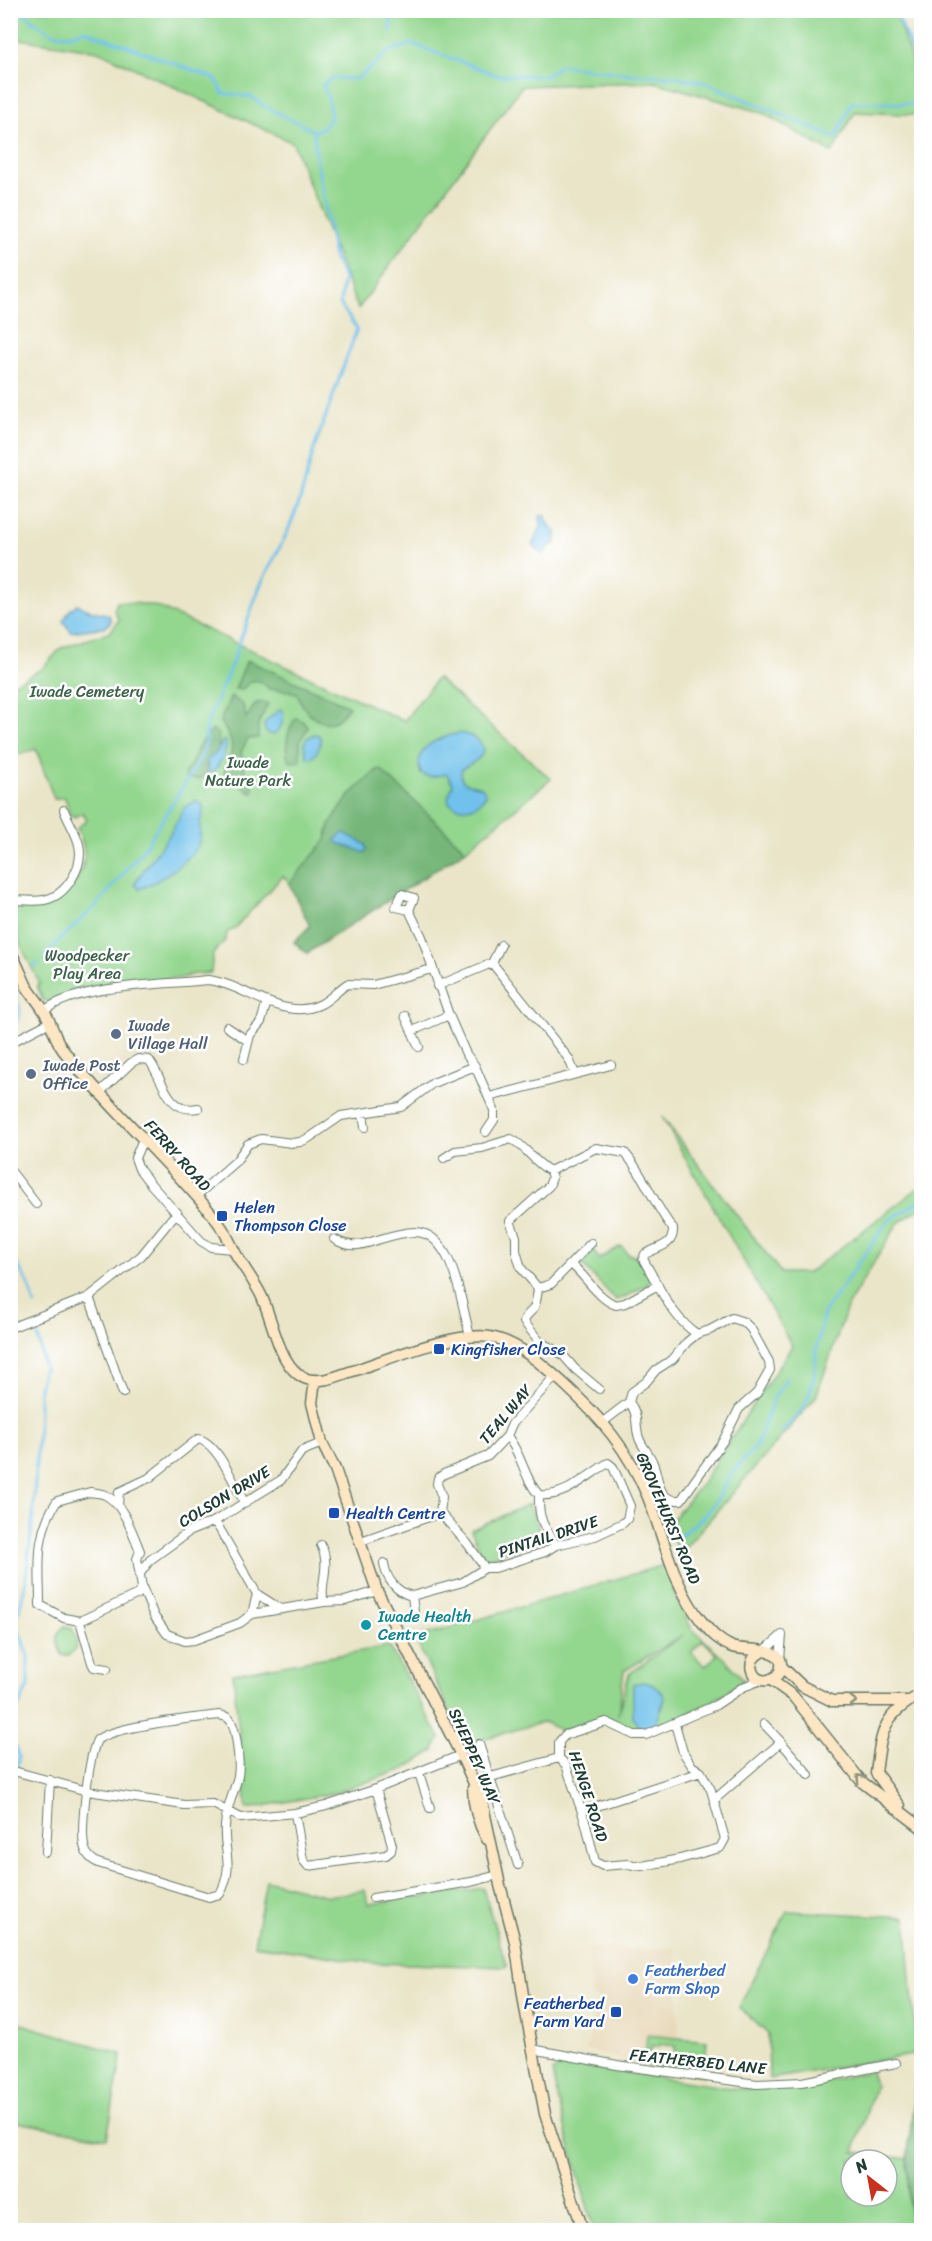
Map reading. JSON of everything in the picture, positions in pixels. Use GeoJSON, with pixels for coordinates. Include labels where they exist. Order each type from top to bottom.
{"type":"FeatureCollection","features":[{"type":"Feature","properties":{"kind":"street"},"geometry":{"type":"LineString","coordinates":[[10,901],[43,900],[58,895],[65,889],[80,858],[79,844],[64,810]]}},
{"type":"Feature","properties":{"kind":"street"},"geometry":{"type":"LineString","coordinates":[[409,910],[422,937],[437,986],[449,1015],[494,1110],[494,1120],[486,1132]]}},
{"type":"Feature","properties":{"kind":"street"},"geometry":{"type":"LineString","coordinates":[[437,986],[492,963],[501,945]]}},
{"type":"Feature","properties":{"kind":"street","name":"FERRY ROAD"},"geometry":{"type":"LineString","coordinates":[[10,950],[27,986],[50,1022],[61,1047],[223,1228],[262,1296],[291,1367],[305,1378],[315,1380]]}},
{"type":"Feature","properties":{"kind":"street"},"geometry":{"type":"LineString","coordinates":[[492,963],[569,1059],[575,1074]]}},
{"type":"Feature","properties":{"kind":"street"},"geometry":{"type":"LineString","coordinates":[[44,1011],[54,1003],[84,994],[208,980],[250,993],[267,1002],[298,1010],[321,1004],[343,987],[352,984],[373,985],[432,969]]}},
{"type":"Feature","properties":{"kind":"street"},"geometry":{"type":"LineString","coordinates":[[244,1059],[248,1041],[261,1022],[267,1002]]}},
{"type":"Feature","properties":{"kind":"street"},"geometry":{"type":"LineString","coordinates":[[412,1031],[449,1015]]}},
{"type":"Feature","properties":{"kind":"street"},"geometry":{"type":"LineString","coordinates":[[405,1017],[419,1047]]}},
{"type":"Feature","properties":{"kind":"street"},"geometry":{"type":"LineString","coordinates":[[10,1043],[50,1022]]}},
{"type":"Feature","properties":{"kind":"street"},"geometry":{"type":"LineString","coordinates":[[227,1027],[248,1041]]}},
{"type":"Feature","properties":{"kind":"street"},"geometry":{"type":"LineString","coordinates":[[100,1092],[131,1063],[138,1059],[149,1060],[174,1103],[187,1110],[198,1108]]}},
{"type":"Feature","properties":{"kind":"street"},"geometry":{"type":"LineString","coordinates":[[489,1096],[611,1065]]}},
{"type":"Feature","properties":{"kind":"street"},"geometry":{"type":"LineString","coordinates":[[196,1197],[236,1161],[248,1144],[261,1139],[300,1142],[341,1116],[401,1107],[433,1083],[475,1066]]}},
{"type":"Feature","properties":{"kind":"street"},"geometry":{"type":"LineString","coordinates":[[363,1114],[365,1127]]}},
{"type":"Feature","properties":{"kind":"street"},"geometry":{"type":"LineString","coordinates":[[143,1139],[135,1158],[139,1169],[164,1200],[201,1241],[211,1247],[233,1249]]}},
{"type":"Feature","properties":{"kind":"street"},"geometry":{"type":"LineString","coordinates":[[444,1158],[447,1154],[465,1149],[482,1148],[511,1139],[521,1143],[534,1161],[550,1171],[552,1178],[549,1186],[510,1221],[516,1237],[516,1251],[521,1268],[538,1288],[537,1300],[532,1310],[524,1317],[524,1322],[540,1342],[562,1354],[575,1369],[599,1389]]}},
{"type":"Feature","properties":{"kind":"street"},"geometry":{"type":"LineString","coordinates":[[550,1171],[596,1148],[625,1153],[673,1228],[673,1236],[669,1242],[645,1254],[643,1260],[673,1312],[684,1326],[697,1334]]}},
{"type":"Feature","properties":{"kind":"street"},"geometry":{"type":"LineString","coordinates":[[10,1170],[36,1204]]}},
{"type":"Feature","properties":{"kind":"street"},"geometry":{"type":"LineString","coordinates":[[10,1328],[89,1298],[141,1256],[177,1212]]}},
{"type":"Feature","properties":{"kind":"street"},"geometry":{"type":"LineString","coordinates":[[334,1239],[341,1247],[417,1232],[435,1239],[446,1254],[453,1270],[470,1336]]}},
{"type":"Feature","properties":{"kind":"street"},"geometry":{"type":"LineString","coordinates":[[538,1288],[551,1284],[591,1243]]}},
{"type":"Feature","properties":{"kind":"street"},"geometry":{"type":"LineString","coordinates":[[572,1263],[602,1296],[616,1305],[625,1303],[658,1285]]}},
{"type":"Feature","properties":{"kind":"street"},"geometry":{"type":"LineString","coordinates":[[89,1298],[123,1393]]}},
{"type":"Feature","properties":{"kind":"street"},"geometry":{"type":"LineString","coordinates":[[603,1422],[629,1402],[632,1392],[646,1382],[656,1370],[673,1359],[687,1342],[697,1334],[711,1330],[732,1317],[744,1322],[751,1329],[769,1362],[770,1370],[757,1394],[739,1410],[723,1441],[681,1500],[673,1501],[665,1496],[658,1486],[653,1463],[638,1436],[637,1414],[629,1402]]}},
{"type":"Feature","properties":{"kind":"street","name":"GROVEHURST ROAD"},"geometry":{"type":"LineString","coordinates":[[315,1380],[326,1379],[470,1336],[488,1336],[510,1343],[555,1376],[603,1422],[622,1446],[636,1469],[649,1499],[673,1570],[698,1617],[717,1639],[736,1649],[751,1667]]}},
{"type":"Feature","properties":{"kind":"street","name":"TEAL WAY"},"geometry":{"type":"LineString","coordinates":[[440,1513],[442,1497],[437,1484],[438,1478],[488,1456],[507,1436],[512,1424],[555,1376]]}},
{"type":"Feature","properties":{"kind":"street","name":"SHEPPEY WAY"},"geometry":{"type":"LineString","coordinates":[[315,1380],[312,1403],[322,1443],[335,1468],[376,1591],[473,1782],[473,1802],[480,1826],[491,1847],[498,1875]]}},
{"type":"Feature","properties":{"kind":"street"},"geometry":{"type":"LineString","coordinates":[[507,1436],[514,1444],[524,1465],[530,1485],[539,1496],[538,1513],[544,1528],[556,1545]]}},
{"type":"Feature","properties":{"kind":"street"},"geometry":{"type":"LineString","coordinates":[[118,1506],[118,1492],[148,1478],[198,1439],[206,1441],[215,1451],[244,1502]]}},
{"type":"Feature","properties":{"kind":"street","name":"COLSON DRIVE"},"geometry":{"type":"LineString","coordinates":[[139,1575],[150,1560],[190,1531],[215,1521],[281,1480],[302,1451],[322,1443]]}},
{"type":"Feature","properties":{"kind":"street","name":"PINTAIL DRIVE"},"geometry":{"type":"LineString","coordinates":[[412,1596],[463,1582],[485,1568],[495,1568],[523,1560],[556,1545],[595,1536],[616,1527],[627,1519],[630,1506],[613,1467],[608,1463],[562,1493],[539,1496]]}},
{"type":"Feature","properties":{"kind":"street"},"geometry":{"type":"LineString","coordinates":[[142,1587],[138,1594],[80,1621],[64,1617],[40,1605],[42,1532],[48,1515],[57,1501],[90,1492],[105,1495],[118,1506],[140,1551],[137,1559],[139,1575],[154,1616],[167,1634],[185,1641],[194,1640],[240,1623],[252,1614],[279,1608],[345,1601],[376,1591]]}},
{"type":"Feature","properties":{"kind":"street"},"geometry":{"type":"LineString","coordinates":[[361,1541],[440,1513],[467,1543],[485,1568]]}},
{"type":"Feature","properties":{"kind":"street"},"geometry":{"type":"LineString","coordinates":[[215,1521],[257,1594],[279,1608]]}},
{"type":"Feature","properties":{"kind":"street"},"geometry":{"type":"LineString","coordinates":[[321,1545],[326,1554],[326,1578],[322,1597],[324,1602]]}},
{"type":"Feature","properties":{"kind":"street"},"geometry":{"type":"LineString","coordinates":[[384,1563],[392,1584],[399,1591],[412,1596],[414,1612]]}},
{"type":"Feature","properties":{"kind":"street"},"geometry":{"type":"LineString","coordinates":[[252,1614],[257,1594]]}},
{"type":"Feature","properties":{"kind":"street"},"geometry":{"type":"LineString","coordinates":[[80,1621],[94,1667],[107,1669]]}},
{"type":"Feature","properties":{"kind":"street"},"geometry":{"type":"LineString","coordinates":[[738,1690],[755,1655],[764,1651],[782,1635],[777,1675],[766,1680]]}},
{"type":"Feature","properties":{"kind":"street","name":"GROVEHURST ROAD"},"geometry":{"type":"LineString","coordinates":[[736,1649],[764,1651]]}},
{"type":"Feature","properties":{"kind":"street"},"geometry":{"type":"LineString","coordinates":[[764,1651],[774,1653],[780,1663],[802,1686],[832,1701],[907,1701]]}},
{"type":"Feature","properties":{"kind":"street"},"geometry":{"type":"LineString","coordinates":[[751,1667],[756,1677],[766,1680],[793,1696],[862,1782],[921,1828]]}},
{"type":"Feature","properties":{"kind":"street","name":"HENGE ROAD"},"geometry":{"type":"LineString","coordinates":[[675,1724],[683,1752],[692,1767],[700,1772],[714,1800],[725,1839],[720,1848],[642,1866],[627,1864],[603,1866],[595,1862],[582,1811],[566,1765],[559,1758],[559,1743],[565,1735],[606,1722],[634,1735],[646,1735],[716,1705],[748,1683],[766,1680]]}},
{"type":"Feature","properties":{"kind":"street"},"geometry":{"type":"LineString","coordinates":[[921,1694],[907,1701],[890,1718],[883,1730],[876,1773],[901,1807],[921,1828]]}},
{"type":"Feature","properties":{"kind":"street"},"geometry":{"type":"LineString","coordinates":[[219,1715],[228,1718],[235,1727],[238,1774],[227,1810],[225,1829],[230,1862],[226,1884],[220,1894],[209,1897],[98,1863],[91,1858],[84,1843],[87,1791],[95,1745],[102,1736],[156,1722],[219,1715]]}},
{"type":"Feature","properties":{"kind":"street"},"geometry":{"type":"LineString","coordinates":[[764,1724],[809,1775]]}},
{"type":"Feature","properties":{"kind":"street"},"geometry":{"type":"LineString","coordinates":[[714,1800],[781,1742]]}},
{"type":"Feature","properties":{"kind":"street"},"geometry":{"type":"LineString","coordinates":[[480,1744],[518,1865]]}},
{"type":"Feature","properties":{"kind":"street"},"geometry":{"type":"LineString","coordinates":[[10,1770],[87,1791],[184,1805],[213,1803],[241,1818],[295,1813],[376,1790],[461,1755]]}},
{"type":"Feature","properties":{"kind":"street"},"geometry":{"type":"LineString","coordinates":[[473,1782],[559,1758]]}},
{"type":"Feature","properties":{"kind":"street"},"geometry":{"type":"LineString","coordinates":[[582,1811],[700,1772]]}},
{"type":"Feature","properties":{"kind":"street"},"geometry":{"type":"LineString","coordinates":[[419,1773],[430,1808]]}},
{"type":"Feature","properties":{"kind":"street"},"geometry":{"type":"LineString","coordinates":[[46,1852],[50,1780]]}},
{"type":"Feature","properties":{"kind":"street"},"geometry":{"type":"LineString","coordinates":[[295,1813],[303,1860],[308,1866],[386,1855],[392,1845],[376,1790]]}},
{"type":"Feature","properties":{"kind":"street"},"geometry":{"type":"LineString","coordinates":[[373,1898],[442,1891],[498,1875],[515,1942],[545,2114],[583,2230]]}},
{"type":"Feature","properties":{"kind":"street","name":"FEATHERBED LANE"},"geometry":{"type":"LineString","coordinates":[[532,2049],[617,2065],[757,2084],[802,2082],[896,2063]]}},
{"type":"Feature","properties":{"kind":"shaded area"},"geometry":{"type":"Polygon","coordinates":[[[588,1947],[676,1949],[679,2038],[647,2035],[645,2065],[586,2050],[598,2000],[591,1994],[588,1947]]]}},
{"type":"Feature","properties":{"kind":"green space"},"geometry":{"type":"Polygon","coordinates":[[[11,10],[895,11],[920,86],[920,115],[855,112],[832,153],[763,113],[655,82],[522,86],[358,309],[293,143],[98,51],[13,38],[11,41],[11,10]]]}},
{"type":"Feature","properties":{"kind":"green space","name":"Iwade Nature Park"},"geometry":{"type":"Polygon","coordinates":[[[117,602],[158,607],[404,721],[437,678],[551,779],[466,850],[307,953],[294,942],[310,926],[288,881],[283,876],[236,927],[227,933],[226,939],[213,954],[211,973],[83,988],[54,1001],[43,1001],[37,985],[40,984],[18,940],[11,908],[49,903],[61,897],[71,886],[83,867],[83,844],[77,828],[87,820],[83,813],[75,817],[70,815],[65,797],[54,799],[36,749],[11,757],[11,685],[42,669],[61,648],[110,632],[119,620],[114,610],[117,602]]]}},
{"type":"Feature","properties":{"kind":"green space"},"geometry":{"type":"Polygon","coordinates":[[[247,660],[349,706],[337,720],[323,722],[312,716],[303,706],[298,695],[290,691],[269,689],[256,680],[242,690],[235,689],[247,660]]]}},
{"type":"Feature","properties":{"kind":"green space"},"geometry":{"type":"Polygon","coordinates":[[[231,696],[243,705],[246,718],[256,703],[268,704],[258,724],[258,738],[248,739],[241,752],[245,772],[254,789],[252,793],[224,773],[232,746],[229,735],[220,722],[231,696]]]}},
{"type":"Feature","properties":{"kind":"green space"},"geometry":{"type":"Polygon","coordinates":[[[296,718],[308,727],[300,741],[300,761],[291,762],[287,755],[287,744],[289,732],[296,718]]]}},
{"type":"Feature","properties":{"kind":"green space"},"geometry":{"type":"Polygon","coordinates":[[[213,730],[218,734],[219,751],[207,765],[206,775],[199,779],[186,779],[185,772],[199,746],[213,730]]]}},
{"type":"Feature","properties":{"kind":"green space"},"geometry":{"type":"Polygon","coordinates":[[[380,769],[466,850],[307,953],[294,942],[310,926],[289,884],[326,840],[330,824],[351,794],[380,769]]]}},
{"type":"Feature","properties":{"kind":"green space"},"geometry":{"type":"Polygon","coordinates":[[[662,1117],[781,1273],[808,1273],[922,1185],[921,1208],[898,1223],[848,1305],[816,1397],[678,1556],[669,1523],[700,1486],[792,1346],[662,1117]]]}},
{"type":"Feature","properties":{"kind":"green space"},"geometry":{"type":"Polygon","coordinates":[[[621,1246],[628,1254],[641,1258],[650,1278],[648,1284],[616,1300],[583,1266],[582,1261],[587,1259],[593,1250],[599,1259],[621,1246]]]}},
{"type":"Feature","properties":{"kind":"green space"},"geometry":{"type":"Polygon","coordinates":[[[529,1504],[544,1540],[484,1559],[471,1530],[529,1504]]]}},
{"type":"Feature","properties":{"kind":"green space"},"geometry":{"type":"Polygon","coordinates":[[[664,1565],[676,1599],[692,1629],[744,1680],[720,1697],[678,1720],[649,1732],[630,1731],[615,1720],[606,1717],[562,1731],[544,1722],[465,1744],[415,1638],[664,1565]],[[683,1635],[624,1671],[618,1715],[629,1674],[683,1635]],[[703,1640],[691,1652],[705,1666],[717,1655],[703,1640]],[[662,1692],[634,1694],[633,1717],[662,1710],[665,1698],[662,1692]]]}},
{"type":"Feature","properties":{"kind":"green space"},"geometry":{"type":"Polygon","coordinates":[[[65,1626],[72,1628],[77,1640],[76,1648],[69,1655],[62,1655],[57,1636],[65,1626]]]}},
{"type":"Feature","properties":{"kind":"green space"},"geometry":{"type":"Polygon","coordinates":[[[389,1646],[440,1738],[433,1751],[405,1769],[334,1793],[247,1809],[233,1674],[389,1646]]]}},
{"type":"Feature","properties":{"kind":"green space"},"geometry":{"type":"Polygon","coordinates":[[[266,1880],[328,1896],[365,1890],[368,1904],[483,1888],[507,1967],[373,1963],[254,1945],[266,1880]]]}},
{"type":"Feature","properties":{"kind":"green space"},"geometry":{"type":"Polygon","coordinates":[[[787,1911],[906,1917],[917,2054],[769,2079],[768,2034],[739,2007],[787,1911]]]}},
{"type":"Feature","properties":{"kind":"green space"},"geometry":{"type":"Polygon","coordinates":[[[11,2021],[122,2054],[107,2138],[11,2121],[11,2021]]]}},
{"type":"Feature","properties":{"kind":"green space"},"geometry":{"type":"Polygon","coordinates":[[[647,2035],[707,2041],[703,2076],[645,2065],[647,2035]],[[659,2044],[658,2047],[651,2047],[651,2056],[674,2058],[675,2046],[659,2044]]]}},
{"type":"Feature","properties":{"kind":"green space"},"geometry":{"type":"Polygon","coordinates":[[[564,2064],[739,2089],[801,2087],[871,2071],[875,2086],[855,2148],[839,2148],[839,2208],[899,2208],[899,2158],[907,2159],[911,2230],[594,2230],[566,2132],[552,2072],[564,2064]]]}},
{"type":"Feature","properties":{"kind":"green space"},"geometry":{"type":"Polygon","coordinates":[[[918,2064],[921,2230],[911,2230],[907,2159],[918,2064]]]}},
{"type":"Feature","properties":{"kind":"water"},"geometry":{"type":"Polygon","coordinates":[[[545,515],[549,525],[556,531],[556,543],[549,546],[543,554],[532,545],[541,527],[540,516],[545,515]]]}},
{"type":"Feature","properties":{"kind":"water"},"geometry":{"type":"Polygon","coordinates":[[[77,604],[86,609],[109,615],[111,621],[106,627],[71,632],[63,621],[77,604]]]}},
{"type":"Feature","properties":{"kind":"water"},"geometry":{"type":"Polygon","coordinates":[[[281,709],[283,711],[282,725],[271,735],[266,732],[264,725],[281,709]]]}},
{"type":"Feature","properties":{"kind":"water"},"geometry":{"type":"Polygon","coordinates":[[[459,733],[476,739],[483,749],[476,761],[462,769],[463,781],[482,787],[486,795],[470,808],[460,808],[449,803],[448,797],[453,785],[447,774],[430,777],[421,774],[419,765],[423,750],[428,745],[459,733]]]}},
{"type":"Feature","properties":{"kind":"water"},"geometry":{"type":"Polygon","coordinates":[[[314,734],[319,735],[321,740],[320,746],[310,759],[307,757],[304,744],[307,738],[314,734]]]}},
{"type":"Feature","properties":{"kind":"water"},"geometry":{"type":"Polygon","coordinates":[[[223,741],[226,741],[226,745],[222,758],[213,772],[208,772],[207,760],[216,753],[223,741]]]}},
{"type":"Feature","properties":{"kind":"water"},"geometry":{"type":"Polygon","coordinates":[[[196,801],[202,805],[203,811],[200,839],[192,854],[175,869],[139,889],[135,884],[136,881],[169,835],[185,807],[196,801]]]}},
{"type":"Feature","properties":{"kind":"water"},"geometry":{"type":"Polygon","coordinates":[[[344,833],[365,844],[367,849],[365,853],[338,843],[336,840],[344,833]]]}},
{"type":"Feature","properties":{"kind":"water"},"geometry":{"type":"Polygon","coordinates":[[[644,1682],[656,1687],[665,1698],[656,1724],[640,1730],[633,1717],[633,1684],[644,1682]]]}},
{"type":"Feature","properties":{"kind":"waterway"},"geometry":{"type":"LineString","coordinates":[[19,10],[50,32],[65,35],[84,30],[216,79],[223,93],[252,97],[264,106],[314,131]]}},
{"type":"Feature","properties":{"kind":"waterway"},"geometry":{"type":"LineString","coordinates":[[391,10],[391,31]]}},
{"type":"Feature","properties":{"kind":"waterway"},"geometry":{"type":"LineString","coordinates":[[895,10],[922,74]]}},
{"type":"Feature","properties":{"kind":"waterway"},"geometry":{"type":"LineString","coordinates":[[10,23],[20,12]]}},
{"type":"Feature","properties":{"kind":"waterway"},"geometry":{"type":"LineString","coordinates":[[44,957],[95,907],[144,849],[199,761],[205,747],[207,724],[212,710],[231,666],[260,586],[287,533],[300,500],[313,452],[357,329],[340,304],[344,278],[334,258],[315,150],[314,131],[324,127],[331,118],[323,85],[331,78],[356,79],[389,51],[412,44],[497,75],[546,76],[560,65],[678,77],[706,83],[836,138],[852,102],[922,104]]}},
{"type":"Feature","properties":{"kind":"waterway"},"geometry":{"type":"LineString","coordinates":[[34,967],[38,963]]}},
{"type":"Feature","properties":{"kind":"waterway"},"geometry":{"type":"LineString","coordinates":[[10,1030],[16,1022],[20,1009],[14,993],[14,981]]}},
{"type":"Feature","properties":{"kind":"waterway"},"geometry":{"type":"LineString","coordinates":[[782,1431],[797,1416],[808,1399],[824,1312],[888,1221],[922,1200]]}},
{"type":"Feature","properties":{"kind":"waterway"},"geometry":{"type":"LineString","coordinates":[[10,1252],[28,1283],[35,1305]]}},
{"type":"Feature","properties":{"kind":"waterway"},"geometry":{"type":"LineString","coordinates":[[10,1731],[11,1723],[28,1686],[28,1656],[16,1622],[25,1586],[33,1518],[39,1387],[44,1368],[38,1336]]}},
{"type":"Feature","properties":{"kind":"waterway"},"geometry":{"type":"LineString","coordinates":[[674,1540],[701,1519],[717,1500],[731,1474],[757,1445],[774,1398],[787,1378]]}},
{"type":"Feature","properties":{"kind":"waterway"},"geometry":{"type":"LineString","coordinates":[[10,1734],[19,1757],[10,1796]]}},
{"type":"Feature","properties":{"kind":"place","name":"Iwade Village Hall"},"geometry":{"type":"Point","coordinates":[116,1034]}},
{"type":"Feature","properties":{"kind":"place","name":"Iwade Post Office"},"geometry":{"type":"Point","coordinates":[31,1074]}},
{"type":"Feature","properties":{"kind":"place","name":"Helen Thompson Close"},"geometry":{"type":"Point","coordinates":[222,1216]}},
{"type":"Feature","properties":{"kind":"place","name":"Kingfisher Close"},"geometry":{"type":"Point","coordinates":[439,1349]}},
{"type":"Feature","properties":{"kind":"place","name":"Health Centre"},"geometry":{"type":"Point","coordinates":[334,1513]}},
{"type":"Feature","properties":{"kind":"place","name":"Iwade Health Centre"},"geometry":{"type":"Point","coordinates":[366,1625]}},
{"type":"Feature","properties":{"kind":"place","name":"Featherbed Farm Shop"},"geometry":{"type":"Point","coordinates":[633,1979]}},
{"type":"Feature","properties":{"kind":"place","name":"Featherbed Farm Yard"},"geometry":{"type":"Point","coordinates":[616,2012]}},
{"type":"Feature","properties":{"kind":"park label","name":"Iwade Cemetery"},"geometry":{"type":"Point","coordinates":[87,691]}},
{"type":"Feature","properties":{"kind":"park label","name":"Woodpecker Play Area"},"geometry":{"type":"Point","coordinates":[87,964]}}]}
